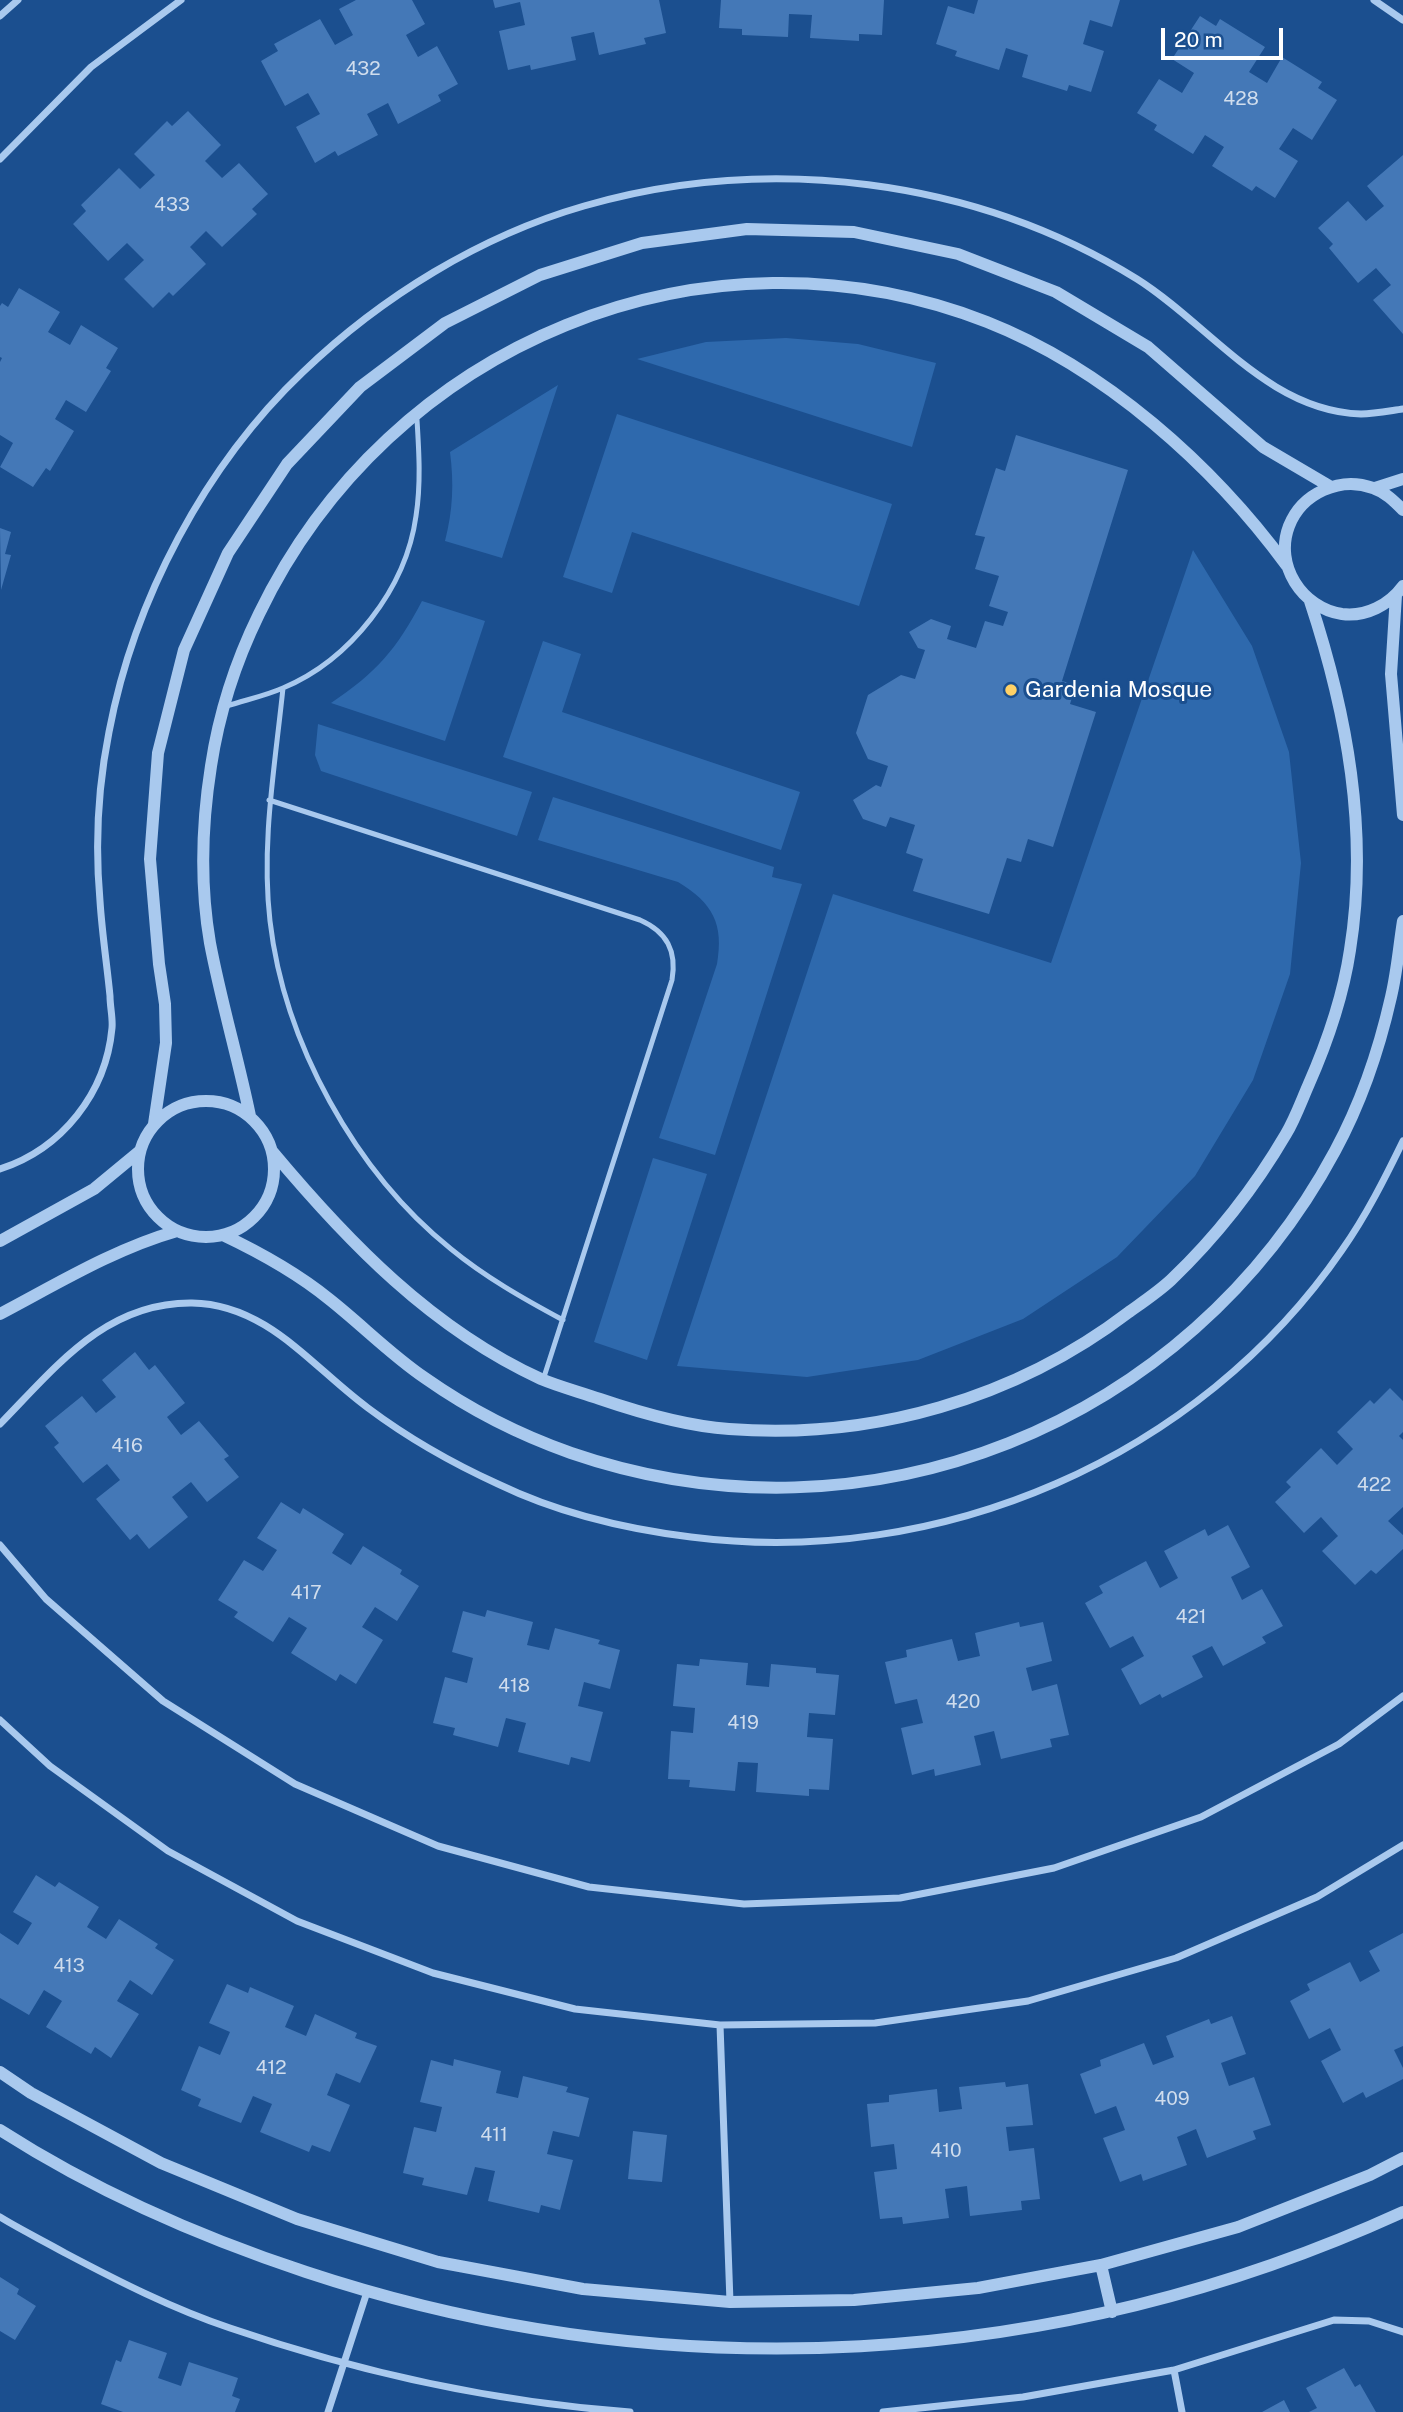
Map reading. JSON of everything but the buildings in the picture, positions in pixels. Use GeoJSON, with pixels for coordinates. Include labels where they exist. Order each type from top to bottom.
{"type":"FeatureCollection","features":[{"type":"Feature","properties":{"kind":"street"},"geometry":{"type":"LineString","coordinates":[[0,16],[18,0]]}},
{"type":"Feature","properties":{"kind":"street"},"geometry":{"type":"LineString","coordinates":[[0,159],[91,67],[181,0]]}},
{"type":"Feature","properties":{"kind":"street"},"geometry":{"type":"LineString","coordinates":[[1374,0],[1403,20]]}},
{"type":"Feature","properties":{"kind":"street"},"geometry":{"type":"LineString","coordinates":[[0,1169],[20,1163],[57,1139],[85,1107],[104,1068],[112,1025],[99,896],[98,814],[108,732],[129,652],[159,575],[198,503],[245,435],[301,373],[363,319],[432,273],[505,236],[570,211],[664,188],[746,179],[814,179],[910,190],[990,211],[1067,241],[1139,281],[1206,331],[1267,383],[1312,405],[1361,414],[1403,409]]}},
{"type":"Feature","properties":{"kind":"street"},"geometry":{"type":"LineString","coordinates":[[154,1124],[166,1043],[165,1004],[150,859],[158,753],[184,650],[228,553],[287,464],[360,387],[445,323],[540,275],[642,243],[747,229],[854,232],[958,254],[1056,292],[1147,347],[1263,447],[1331,486]]}},
{"type":"Feature","properties":{"kind":"street"},"geometry":{"type":"LineString","coordinates":[[250,1116],[209,939],[204,880],[205,822],[211,764],[223,707],[247,639],[278,575],[325,506],[363,460],[416,411],[487,362],[565,324],[648,298],[733,284],[820,284],[905,297],[987,322],[1065,359],[1136,408],[1233,499],[1260,529],[1287,566],[1292,579],[1310,601],[1326,610],[1345,614],[1364,613],[1382,606],[1400,591]]}},
{"type":"Feature","properties":{"kind":"street"},"geometry":{"type":"LineString","coordinates":[[1375,488],[1403,480]]}},
{"type":"Feature","properties":{"kind":"street"},"geometry":{"type":"LineString","coordinates":[[1287,566],[1285,546],[1289,527],[1299,509],[1313,495],[1331,486],[1360,485],[1375,488],[1403,510]]}},
{"type":"Feature","properties":{"kind":"street"},"geometry":{"type":"LineString","coordinates":[[1400,591],[1391,674],[1403,815]]}},
{"type":"Feature","properties":{"kind":"street"},"geometry":{"type":"LineString","coordinates":[[272,1151],[274,1172],[270,1194],[259,1212],[243,1226],[223,1235],[206,1237],[177,1231],[159,1219],[144,1196],[138,1169],[140,1151],[154,1124],[171,1110],[190,1102],[212,1101],[232,1105],[250,1116],[264,1132],[272,1151],[309,1195],[387,1275],[435,1316],[477,1344],[543,1380],[646,1415],[727,1429],[823,1430],[918,1415],[1009,1385],[1093,1339],[1169,1282],[1235,1212],[1288,1131],[1327,1044],[1350,951],[1358,856],[1350,761],[1331,666],[1310,601]]}},
{"type":"Feature","properties":{"kind":"street"},"geometry":{"type":"LineString","coordinates":[[223,1235],[261,1253],[297,1275],[425,1378],[495,1420],[570,1452],[648,1474],[729,1486],[811,1487],[892,1478],[971,1458],[1047,1428],[1119,1388],[1184,1340],[1243,1283],[1294,1219],[1336,1149],[1373,1061],[1392,996],[1403,920]]}},
{"type":"Feature","properties":{"kind":"street"},"geometry":{"type":"LineString","coordinates":[[0,1424],[75,1348],[109,1323],[150,1307],[193,1303],[235,1310],[274,1329],[367,1407],[432,1451],[502,1486],[575,1513],[652,1532],[730,1542],[808,1543],[886,1536],[963,1518],[1037,1493],[1108,1459],[1175,1417],[1237,1368],[1292,1313],[1341,1251],[1382,1185],[1403,1141]]}},
{"type":"Feature","properties":{"kind":"street"},"geometry":{"type":"LineString","coordinates":[[0,1241],[94,1189],[140,1151]]}},
{"type":"Feature","properties":{"kind":"street"},"geometry":{"type":"LineString","coordinates":[[0,1314],[121,1251],[177,1231]]}},
{"type":"Feature","properties":{"kind":"street"},"geometry":{"type":"LineString","coordinates":[[0,1545],[46,1599],[163,1701],[295,1784],[438,1846],[514,1867],[589,1886],[744,1904],[900,1898],[1054,1868],[1201,1817],[1339,1744],[1403,1696]]}},
{"type":"Feature","properties":{"kind":"street"},"geometry":{"type":"LineString","coordinates":[[0,1720],[50,1766],[169,1851],[297,1921],[433,1973],[562,2006],[720,2025],[875,2023],[1028,2001],[1176,1958],[1317,1897],[1403,1845]]}},
{"type":"Feature","properties":{"kind":"street"},"geometry":{"type":"LineString","coordinates":[[720,2025],[730,2302]]}},
{"type":"Feature","properties":{"kind":"street"},"geometry":{"type":"LineString","coordinates":[[0,2072],[31,2093],[161,2163],[297,2220],[438,2262],[583,2289],[730,2302],[854,2300],[978,2288],[1101,2265],[1238,2227],[1370,2175],[1403,2158]]}},
{"type":"Feature","properties":{"kind":"street"},"geometry":{"type":"LineString","coordinates":[[0,2130],[137,2206],[250,2254],[367,2292],[489,2322],[613,2341],[738,2350],[863,2348],[988,2335],[1112,2312],[1213,2285],[1313,2252],[1402,2214]]}},
{"type":"Feature","properties":{"kind":"street"},"geometry":{"type":"LineString","coordinates":[[0,2217],[117,2280],[215,2322],[344,2362],[560,2409],[630,2412]]}},
{"type":"Feature","properties":{"kind":"street"},"geometry":{"type":"LineString","coordinates":[[1101,2265],[1112,2312]]}},
{"type":"Feature","properties":{"kind":"street"},"geometry":{"type":"LineString","coordinates":[[328,2412],[367,2292]]}},
{"type":"Feature","properties":{"kind":"street"},"geometry":{"type":"LineString","coordinates":[[883,2412],[1023,2397],[1174,2370],[1334,2320],[1369,2320],[1403,2332]]}},
{"type":"Feature","properties":{"kind":"street"},"geometry":{"type":"LineString","coordinates":[[1174,2370],[1182,2412]]}},
{"type":"Feature","properties":{"kind":"lane"},"geometry":{"type":"LineString","coordinates":[[223,707],[284,688],[315,671],[343,649],[368,622],[388,593],[404,561],[416,519],[420,475],[416,411]]}},
{"type":"Feature","properties":{"kind":"lane"},"geometry":{"type":"LineString","coordinates":[[284,688],[269,800],[270,922],[300,1041],[324,1091],[359,1150],[401,1202],[450,1248],[482,1272],[504,1288],[563,1320]]}},
{"type":"Feature","properties":{"kind":"lane"},"geometry":{"type":"LineString","coordinates":[[269,800],[640,920],[665,937],[672,950],[672,980],[543,1380]]}},
{"type":"Feature","properties":{"kind":"shaded area"},"geometry":{"type":"Polygon","coordinates":[[[786,338],[858,344],[936,363],[912,447],[637,359],[706,342],[786,338]]]}},
{"type":"Feature","properties":{"kind":"shaded area"},"geometry":{"type":"Polygon","coordinates":[[[558,385],[502,558],[445,541],[452,496],[450,452],[558,385]]]}},
{"type":"Feature","properties":{"kind":"shaded area"},"geometry":{"type":"Polygon","coordinates":[[[617,414],[892,504],[859,606],[632,532],[612,593],[563,577],[617,414]]]}},
{"type":"Feature","properties":{"kind":"shaded area"},"geometry":{"type":"Polygon","coordinates":[[[1193,550],[1252,646],[1289,752],[1301,863],[1290,974],[1253,1080],[1195,1176],[1117,1257],[1023,1319],[918,1360],[807,1377],[677,1366],[833,894],[1051,963],[1193,550]]]}},
{"type":"Feature","properties":{"kind":"shaded area"},"geometry":{"type":"Polygon","coordinates":[[[422,601],[485,621],[445,741],[331,703],[361,681],[384,659],[422,601]]]}},
{"type":"Feature","properties":{"kind":"shaded area"},"geometry":{"type":"Polygon","coordinates":[[[543,641],[581,654],[562,712],[800,792],[781,850],[503,757],[543,641]]]}},
{"type":"Feature","properties":{"kind":"shaded area"},"geometry":{"type":"Polygon","coordinates":[[[318,724],[532,792],[517,836],[321,771],[315,755],[318,724]]]}},
{"type":"Feature","properties":{"kind":"shaded area"},"geometry":{"type":"Polygon","coordinates":[[[553,797],[774,867],[772,877],[802,884],[715,1155],[659,1138],[717,964],[719,937],[713,916],[700,898],[678,882],[538,840],[553,797]]]}},
{"type":"Feature","properties":{"kind":"shaded area"},"geometry":{"type":"Polygon","coordinates":[[[653,1158],[707,1174],[647,1360],[594,1342],[653,1158]]]}},
{"type":"Feature","properties":{"kind":"place","name":"Gardenia Mosque"},"geometry":{"type":"Point","coordinates":[1011,690]}}]}
